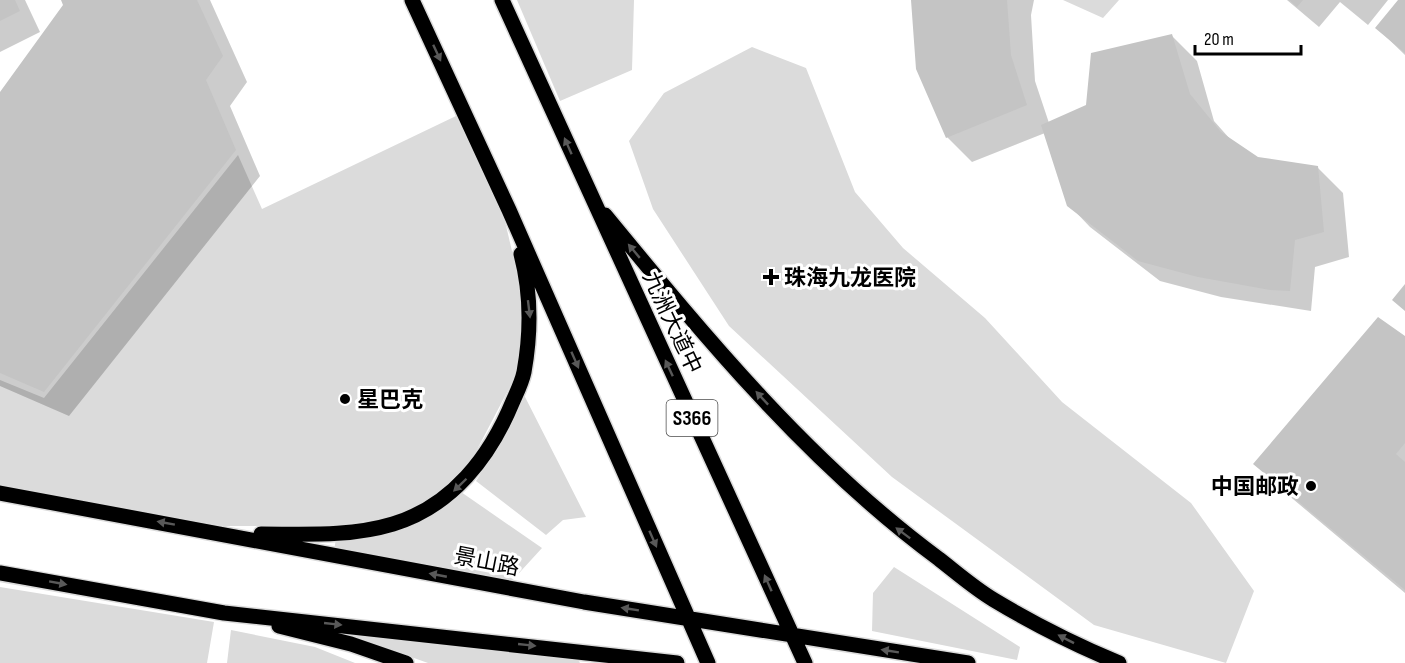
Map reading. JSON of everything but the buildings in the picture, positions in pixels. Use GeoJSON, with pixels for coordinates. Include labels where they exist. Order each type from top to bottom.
{"type":"FeatureCollection","features":[{"type":"Feature","properties":{"kind":"main road"},"geometry":{"type":"LineString","coordinates":[[412,0],[509,210],[708,663]]}},
{"type":"Feature","properties":{"kind":"main road","name":"九洲大道中"},"geometry":{"type":"LineString","coordinates":[[502,0],[805,663]]}},
{"type":"Feature","properties":{"kind":"main road"},"geometry":{"type":"LineString","coordinates":[[592,200],[720,354],[823,463],[892,525],[992,599],[1068,641],[1119,663]]}},
{"type":"Feature","properties":{"kind":"main road"},"geometry":{"type":"LineString","coordinates":[[223,534],[335,534],[393,524],[436,505],[462,484],[480,461],[506,419],[524,374],[531,321],[524,266],[509,210]]}},
{"type":"Feature","properties":{"kind":"main road","name":"景山路"},"geometry":{"type":"LineString","coordinates":[[0,493],[575,600],[968,663]]}},
{"type":"Feature","properties":{"kind":"main road"},"geometry":{"type":"LineString","coordinates":[[0,573],[224,613],[351,644],[406,663]]}},
{"type":"Feature","properties":{"kind":"main road"},"geometry":{"type":"LineString","coordinates":[[224,613],[677,663]]}},
{"type":"Feature","properties":{"kind":"shaded area"},"geometry":{"type":"Polygon","coordinates":[[[517,0],[634,0],[632,70],[560,101],[517,0]]]}},
{"type":"Feature","properties":{"kind":"shaded area"},"geometry":{"type":"Polygon","coordinates":[[[1063,0],[1119,0],[1103,18],[1063,0]]]}},
{"type":"Feature","properties":{"kind":"shaded area"},"geometry":{"type":"Polygon","coordinates":[[[752,47],[806,68],[855,192],[903,248],[985,318],[1062,402],[1191,503],[1254,591],[1226,663],[1094,625],[892,477],[729,326],[653,209],[629,141],[664,93],[752,47]]]}},
{"type":"Feature","properties":{"kind":"shaded area"},"geometry":{"type":"Polygon","coordinates":[[[456,116],[503,213],[516,268],[523,321],[516,375],[469,465],[434,497],[394,517],[335,526],[223,526],[0,485],[0,380],[44,398],[238,155],[262,209],[456,116]]]}},
{"type":"Feature","properties":{"kind":"shaded area"},"geometry":{"type":"Polygon","coordinates":[[[523,393],[586,517],[563,520],[546,535],[476,481],[504,437],[523,393]]]}},
{"type":"Feature","properties":{"kind":"shaded area"},"geometry":{"type":"Polygon","coordinates":[[[461,492],[542,548],[510,583],[334,550],[336,539],[461,492]]]}},
{"type":"Feature","properties":{"kind":"shaded area"},"geometry":{"type":"Polygon","coordinates":[[[894,567],[1020,647],[1017,660],[872,631],[873,593],[894,567]]]}},
{"type":"Feature","properties":{"kind":"shaded area"},"geometry":{"type":"Polygon","coordinates":[[[0,587],[214,622],[207,663],[0,663],[0,587]]]}},
{"type":"Feature","properties":{"kind":"shaded area"},"geometry":{"type":"Polygon","coordinates":[[[332,629],[576,657],[580,663],[428,663],[332,629]]]}},
{"type":"Feature","properties":{"kind":"shaded area"},"geometry":{"type":"Polygon","coordinates":[[[231,630],[315,647],[355,663],[227,663],[231,630]]]}},
{"type":"Feature","properties":{"kind":"place","name":"珠海九龙医院"},"geometry":{"type":"Point","coordinates":[771,277]}},
{"type":"Feature","properties":{"kind":"place","name":"星巴克"},"geometry":{"type":"Point","coordinates":[345,399]}},
{"type":"Feature","properties":{"kind":"place","name":"中国邮政"},"geometry":{"type":"Point","coordinates":[1311,486]}}]}
